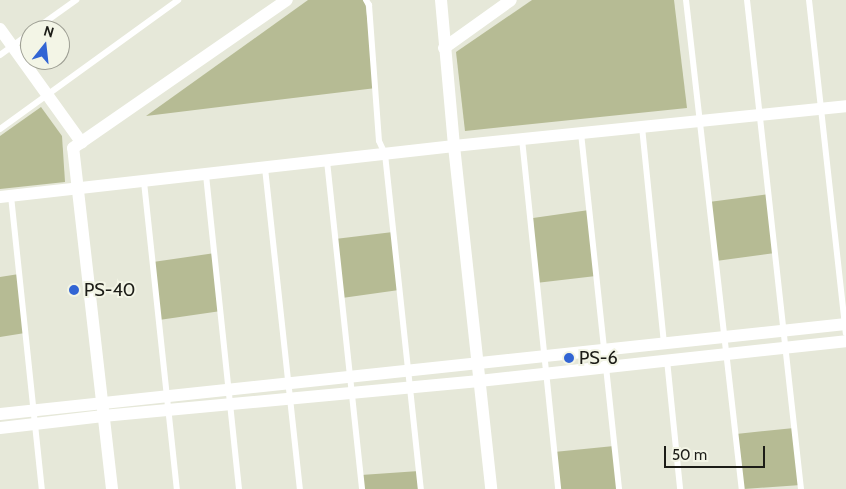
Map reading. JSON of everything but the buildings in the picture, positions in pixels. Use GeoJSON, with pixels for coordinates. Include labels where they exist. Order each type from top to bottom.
{"type":"FeatureCollection","features":[{"type":"Feature","properties":{"kind":"street"},"geometry":{"type":"LineString","coordinates":[[112,489],[74,148],[287,0]]}},
{"type":"Feature","properties":{"kind":"street"},"geometry":{"type":"LineString","coordinates":[[441,0],[444,48],[490,489]]}},
{"type":"Feature","properties":{"kind":"street"},"geometry":{"type":"LineString","coordinates":[[444,48],[511,0]]}},
{"type":"Feature","properties":{"kind":"street"},"geometry":{"type":"LineString","coordinates":[[0,29],[82,143]]}},
{"type":"Feature","properties":{"kind":"street"},"geometry":{"type":"LineString","coordinates":[[5,197],[454,146],[846,106]]}},
{"type":"Feature","properties":{"kind":"street"},"geometry":{"type":"LineString","coordinates":[[0,428],[35,424],[167,397],[725,337],[846,327]]}},
{"type":"Feature","properties":{"kind":"street"},"geometry":{"type":"LineString","coordinates":[[0,414],[33,411],[168,410],[479,381],[846,341]]}},
{"type":"Feature","properties":{"kind":"lane"},"geometry":{"type":"LineString","coordinates":[[48,20],[76,0]]}},
{"type":"Feature","properties":{"kind":"lane"},"geometry":{"type":"LineString","coordinates":[[0,130],[178,0]]}},
{"type":"Feature","properties":{"kind":"lane"},"geometry":{"type":"LineString","coordinates":[[366,0],[368,5],[379,141],[384,154],[421,489]]}},
{"type":"Feature","properties":{"kind":"lane"},"geometry":{"type":"LineString","coordinates":[[686,0],[742,489]]}},
{"type":"Feature","properties":{"kind":"lane"},"geometry":{"type":"LineString","coordinates":[[747,0],[801,489]]}},
{"type":"Feature","properties":{"kind":"lane"},"geometry":{"type":"LineString","coordinates":[[809,0],[846,327]]}},
{"type":"Feature","properties":{"kind":"lane"},"geometry":{"type":"LineString","coordinates":[[0,55],[20,40]]}},
{"type":"Feature","properties":{"kind":"lane"},"geometry":{"type":"LineString","coordinates":[[642,127],[664,344]]}},
{"type":"Feature","properties":{"kind":"lane"},"geometry":{"type":"LineString","coordinates":[[581,133],[619,489]]}},
{"type":"Feature","properties":{"kind":"lane"},"geometry":{"type":"LineString","coordinates":[[522,139],[558,489]]}},
{"type":"Feature","properties":{"kind":"lane"},"geometry":{"type":"LineString","coordinates":[[327,160],[362,489]]}},
{"type":"Feature","properties":{"kind":"lane"},"geometry":{"type":"LineString","coordinates":[[266,168],[300,489]]}},
{"type":"Feature","properties":{"kind":"lane"},"geometry":{"type":"LineString","coordinates":[[206,175],[239,489]]}},
{"type":"Feature","properties":{"kind":"lane"},"geometry":{"type":"LineString","coordinates":[[144,182],[177,489]]}},
{"type":"Feature","properties":{"kind":"lane"},"geometry":{"type":"LineString","coordinates":[[5,197],[42,489]]}},
{"type":"Feature","properties":{"kind":"lane"},"geometry":{"type":"LineString","coordinates":[[667,360],[680,489]]}},
{"type":"Feature","properties":{"kind":"green space"},"geometry":{"type":"Polygon","coordinates":[[[308,0],[365,0],[376,88],[146,116],[308,0]]]}},
{"type":"Feature","properties":{"kind":"green space"},"geometry":{"type":"Polygon","coordinates":[[[532,0],[674,0],[687,108],[465,131],[456,52],[532,0]]]}},
{"type":"Feature","properties":{"kind":"green space"},"geometry":{"type":"Polygon","coordinates":[[[41,107],[62,136],[65,182],[0,189],[0,136],[41,107]]]}},
{"type":"Feature","properties":{"kind":"green space"},"geometry":{"type":"Polygon","coordinates":[[[769,194],[775,253],[716,261],[709,202],[769,194]]]}},
{"type":"Feature","properties":{"kind":"green space"},"geometry":{"type":"Polygon","coordinates":[[[589,210],[596,276],[536,283],[533,218],[589,210]]]}},
{"type":"Feature","properties":{"kind":"green space"},"geometry":{"type":"Polygon","coordinates":[[[393,232],[399,290],[342,298],[335,239],[393,232]]]}},
{"type":"Feature","properties":{"kind":"green space"},"geometry":{"type":"Polygon","coordinates":[[[215,253],[221,311],[159,320],[153,262],[215,253]]]}},
{"type":"Feature","properties":{"kind":"green space"},"geometry":{"type":"Polygon","coordinates":[[[19,274],[25,333],[0,337],[0,277],[19,274]]]}},
{"type":"Feature","properties":{"kind":"green space"},"geometry":{"type":"Polygon","coordinates":[[[794,428],[801,485],[744,489],[736,434],[794,428]]]}},
{"type":"Feature","properties":{"kind":"green space"},"geometry":{"type":"Polygon","coordinates":[[[614,446],[619,489],[558,489],[554,452],[614,446]]]}},
{"type":"Feature","properties":{"kind":"green space"},"geometry":{"type":"Polygon","coordinates":[[[419,471],[421,489],[362,489],[361,475],[419,471]]]}},
{"type":"Feature","properties":{"kind":"place","name":"PS-40"},"geometry":{"type":"Point","coordinates":[74,290]}},
{"type":"Feature","properties":{"kind":"place","name":"PS-6"},"geometry":{"type":"Point","coordinates":[569,358]}}]}
